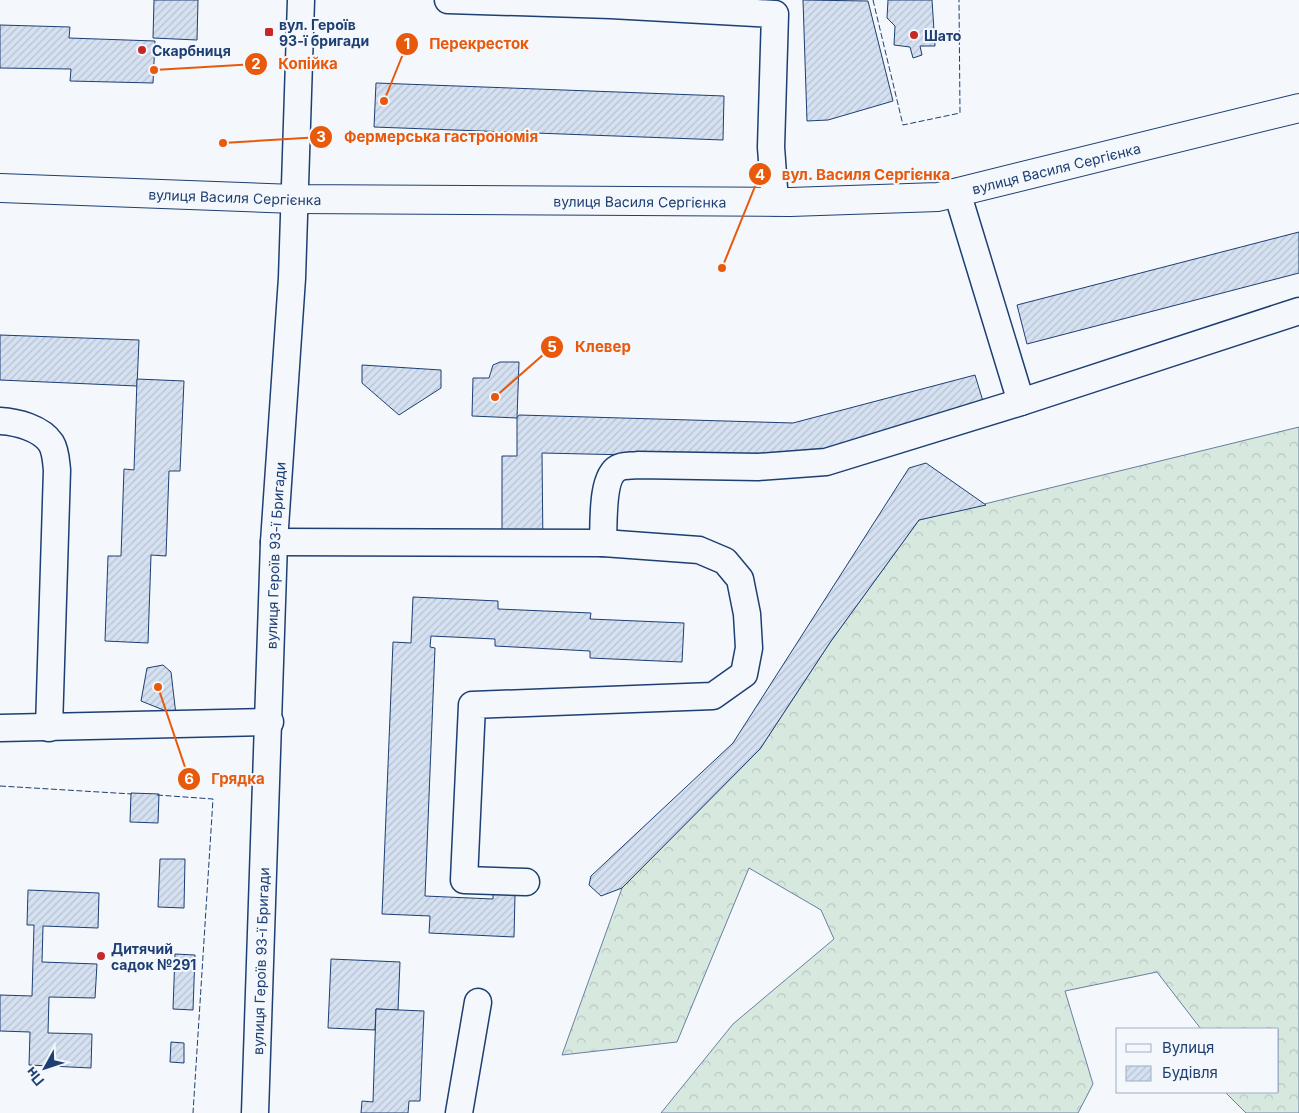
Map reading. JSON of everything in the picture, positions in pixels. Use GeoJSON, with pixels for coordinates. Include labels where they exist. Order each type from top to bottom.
{"type":"FeatureCollection","features":[{"type":"Feature","properties":{"kind":"main road","name":"вулиця Василя Сергієнка"},"geometry":{"type":"LineString","coordinates":[[0,188],[295,199],[775,202],[938,197],[1299,108]]}},
{"type":"Feature","properties":{"kind":"street","name":"вулиця Героїв 93-ї Бригади"},"geometry":{"type":"LineString","coordinates":[[255,1113],[270,722],[274,542],[292,278],[301,0]]}},
{"type":"Feature","properties":{"kind":"street"},"geometry":{"type":"LineString","coordinates":[[448,0],[775,14],[771,147],[775,202]]}},
{"type":"Feature","properties":{"kind":"street"},"geometry":{"type":"LineString","coordinates":[[957,192],[1021,402]]}},
{"type":"Feature","properties":{"kind":"street"},"geometry":{"type":"LineString","coordinates":[[603,543],[606,490],[609,477],[619,467],[638,465],[778,466],[826,462],[1021,402],[1299,311]]}},
{"type":"Feature","properties":{"kind":"street"},"geometry":{"type":"LineString","coordinates":[[0,421],[31,428],[50,442],[55,456],[57,470],[48,728]]}},
{"type":"Feature","properties":{"kind":"street"},"geometry":{"type":"LineString","coordinates":[[274,542],[603,543],[699,550],[725,561],[740,579],[747,614],[749,648],[744,674],[714,696],[472,705],[464,880],[526,882]]}},
{"type":"Feature","properties":{"kind":"street"},"geometry":{"type":"LineString","coordinates":[[0,728],[270,722]]}},
{"type":"Feature","properties":{"kind":"street"},"geometry":{"type":"LineString","coordinates":[[460,1113],[478,1002]]}},
{"type":"Feature","properties":{"kind":"green space"},"geometry":{"type":"Polygon","coordinates":[[[1299,427],[1299,1113],[1246,1113],[1226,1093],[1279,1093],[1279,1028],[1200,1028],[1157,972],[1065,991],[1093,1084],[1078,1113],[661,1113],[733,1024],[834,939],[821,910],[749,868],[677,1042],[562,1055],[622,888],[760,749],[831,641],[919,520],[1299,427]]]}},
{"type":"Feature","properties":{"kind":"building"},"geometry":{"type":"Polygon","coordinates":[[[154,0],[198,0],[197,40],[153,38],[154,0]]]}},
{"type":"Feature","properties":{"kind":"building"},"geometry":{"type":"Polygon","coordinates":[[[803,0],[868,1],[893,101],[828,120],[807,121],[803,0]]]}},
{"type":"Feature","properties":{"kind":"building","name":"Шато"},"geometry":{"type":"Polygon","coordinates":[[[888,0],[932,0],[935,46],[920,46],[922,55],[913,58],[910,47],[894,45],[895,26],[887,18],[888,0]]]}},
{"type":"Feature","properties":{"kind":"building"},"geometry":{"type":"Polygon","coordinates":[[[0,25],[70,27],[69,38],[155,41],[153,83],[70,81],[71,69],[0,68],[0,25]]]}},
{"type":"Feature","properties":{"kind":"building"},"geometry":{"type":"Polygon","coordinates":[[[376,83],[724,96],[723,140],[374,127],[376,83]]]}},
{"type":"Feature","properties":{"kind":"building"},"geometry":{"type":"Polygon","coordinates":[[[1299,232],[1299,273],[1027,344],[1017,305],[1299,232]]]}},
{"type":"Feature","properties":{"kind":"building"},"geometry":{"type":"Polygon","coordinates":[[[0,335],[139,340],[137,386],[0,380],[0,335]]]}},
{"type":"Feature","properties":{"kind":"building"},"geometry":{"type":"Polygon","coordinates":[[[500,362],[519,362],[517,418],[472,416],[473,378],[489,378],[493,365],[500,362]]]}},
{"type":"Feature","properties":{"kind":"building"},"geometry":{"type":"Polygon","coordinates":[[[362,365],[441,370],[441,388],[399,415],[362,383],[362,365]]]}},
{"type":"Feature","properties":{"kind":"building"},"geometry":{"type":"Polygon","coordinates":[[[975,375],[986,411],[804,459],[542,453],[543,549],[502,548],[502,456],[517,456],[517,418],[519,415],[793,423],[975,375]]]}},
{"type":"Feature","properties":{"kind":"building"},"geometry":{"type":"Polygon","coordinates":[[[137,379],[184,381],[180,471],[169,471],[166,556],[151,555],[148,643],[105,641],[108,556],[121,556],[124,469],[134,470],[137,379]]]}},
{"type":"Feature","properties":{"kind":"building"},"geometry":{"type":"Polygon","coordinates":[[[926,463],[986,505],[919,520],[831,641],[760,749],[622,888],[601,896],[589,885],[591,876],[733,743],[909,468],[926,463]]]}},
{"type":"Feature","properties":{"kind":"building"},"geometry":{"type":"Polygon","coordinates":[[[413,597],[498,601],[498,609],[591,613],[590,619],[684,623],[682,662],[590,658],[590,651],[495,646],[495,639],[431,636],[430,647],[435,648],[425,896],[493,899],[493,894],[515,895],[514,937],[429,933],[430,916],[382,914],[393,642],[411,643],[413,597]]]}},
{"type":"Feature","properties":{"kind":"building"},"geometry":{"type":"Polygon","coordinates":[[[163,665],[171,672],[176,715],[141,701],[147,668],[163,665]]]}},
{"type":"Feature","properties":{"kind":"building"},"geometry":{"type":"Polygon","coordinates":[[[131,793],[159,794],[158,823],[130,822],[131,793]]]}},
{"type":"Feature","properties":{"kind":"building"},"geometry":{"type":"Polygon","coordinates":[[[160,859],[185,859],[184,908],[158,907],[160,859]]]}},
{"type":"Feature","properties":{"kind":"building","name":"Дитячий садок №291"},"geometry":{"type":"Polygon","coordinates":[[[28,890],[99,893],[98,928],[43,926],[42,962],[97,964],[95,998],[49,997],[48,1033],[92,1034],[91,1068],[29,1065],[30,1032],[0,1031],[0,995],[32,996],[34,925],[27,925],[28,890]]]}},
{"type":"Feature","properties":{"kind":"building"},"geometry":{"type":"Polygon","coordinates":[[[175,954],[195,955],[193,1010],[173,1009],[175,954]]]}},
{"type":"Feature","properties":{"kind":"building"},"geometry":{"type":"Polygon","coordinates":[[[331,959],[400,962],[398,1010],[376,1009],[375,1030],[328,1028],[331,959]]]}},
{"type":"Feature","properties":{"kind":"building"},"geometry":{"type":"Polygon","coordinates":[[[376,1009],[424,1011],[420,1101],[409,1101],[408,1113],[361,1113],[362,1101],[373,1102],[376,1009]]]}},
{"type":"Feature","properties":{"kind":"building"},"geometry":{"type":"Polygon","coordinates":[[[171,1042],[184,1043],[184,1063],[170,1062],[171,1042]]]}},
{"type":"Feature","properties":{"kind":"fence"},"geometry":{"type":"LineString","coordinates":[[873,0],[903,125],[960,113],[959,0]]}},
{"type":"Feature","properties":{"kind":"fence"},"geometry":{"type":"LineString","coordinates":[[0,786],[132,794]]}},
{"type":"Feature","properties":{"kind":"fence"},"geometry":{"type":"LineString","coordinates":[[157,795],[213,799],[193,1113]]}},
{"type":"Feature","properties":{"kind":"place","name":"вул. Героїв 93-ї бригади"},"geometry":{"type":"Point","coordinates":[269,32]}},
{"type":"Feature","properties":{"kind":"place","name":"Шато"},"geometry":{"type":"Point","coordinates":[914,35]}},
{"type":"Feature","properties":{"kind":"place","name":"Скарбниця"},"geometry":{"type":"Point","coordinates":[142,50]}},
{"type":"Feature","properties":{"kind":"place","name":"Копійка"},"geometry":{"type":"Point","coordinates":[154,70]}},
{"type":"Feature","properties":{"kind":"place","name":"Перекресток"},"geometry":{"type":"Point","coordinates":[384,101]}},
{"type":"Feature","properties":{"kind":"place","name":"Фермерська гастрономія"},"geometry":{"type":"Point","coordinates":[223,143]}},
{"type":"Feature","properties":{"kind":"place","name":"вул. Василя Сергієнка"},"geometry":{"type":"Point","coordinates":[722,268]}},
{"type":"Feature","properties":{"kind":"place","name":"Клевер"},"geometry":{"type":"Point","coordinates":[495,397]}},
{"type":"Feature","properties":{"kind":"place","name":"Грядка"},"geometry":{"type":"Point","coordinates":[158,687]}},
{"type":"Feature","properties":{"kind":"place","name":"Дитячий садок №291"},"geometry":{"type":"Point","coordinates":[101,956]}}]}
